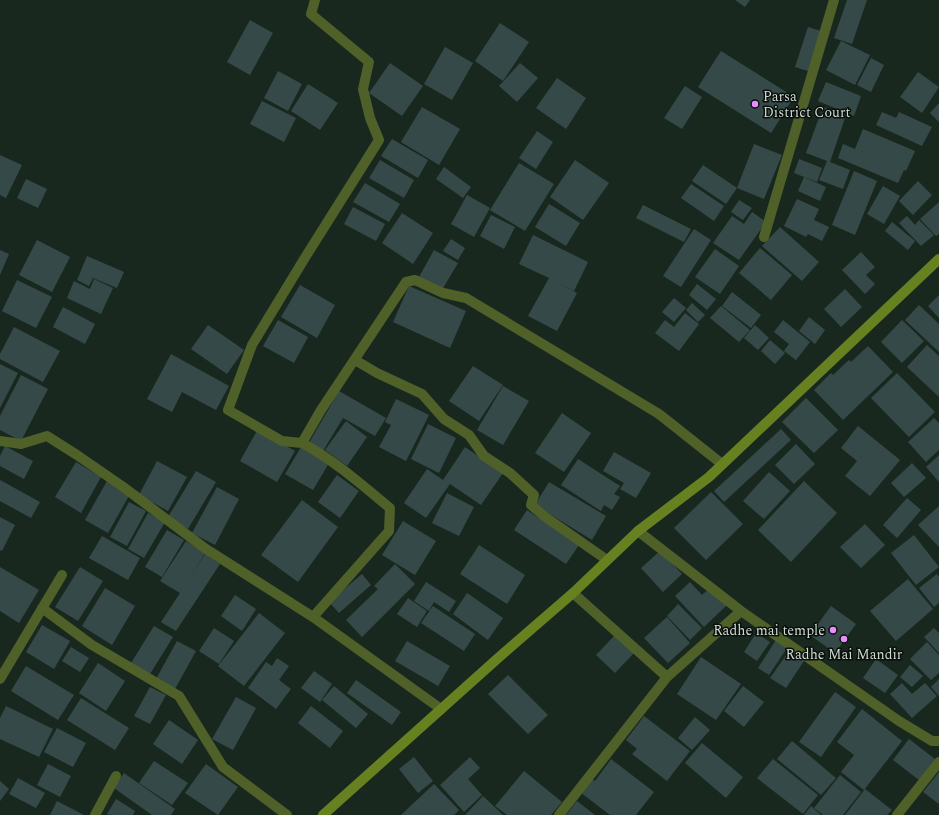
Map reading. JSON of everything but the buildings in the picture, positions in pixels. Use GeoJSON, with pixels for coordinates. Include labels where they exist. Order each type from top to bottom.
{"type":"FeatureCollection","features":[{"type":"Feature","properties":{"kind":"street"},"geometry":{"type":"LineString","coordinates":[[313,617],[390,531],[390,508],[347,472],[316,451],[302,443],[282,441],[228,410],[252,345],[379,140],[370,118],[363,89],[369,62],[311,14],[315,0]]}},
{"type":"Feature","properties":{"kind":"street"},"geometry":{"type":"LineString","coordinates":[[764,237],[834,0]]}},
{"type":"Feature","properties":{"kind":"street"},"geometry":{"type":"LineString","coordinates":[[323,815],[573,593],[638,531],[709,477],[939,259]]}},
{"type":"Feature","properties":{"kind":"street"},"geometry":{"type":"LineString","coordinates":[[302,443],[406,282],[415,280],[442,293],[466,298],[659,414],[722,464]]}},
{"type":"Feature","properties":{"kind":"street"},"geometry":{"type":"LineString","coordinates":[[355,360],[377,373],[422,394],[444,419],[469,435],[484,456],[510,473],[534,495],[531,504],[544,516],[607,560]]}},
{"type":"Feature","properties":{"kind":"street"},"geometry":{"type":"LineString","coordinates":[[0,441],[21,444],[47,436],[122,486],[206,549],[313,617],[441,709]]}},
{"type":"Feature","properties":{"kind":"street"},"geometry":{"type":"LineString","coordinates":[[638,531],[742,611],[899,721],[932,741],[939,741]]}},
{"type":"Feature","properties":{"kind":"street"},"geometry":{"type":"LineString","coordinates":[[0,679],[62,575]]}},
{"type":"Feature","properties":{"kind":"street"},"geometry":{"type":"LineString","coordinates":[[573,593],[667,677]]}},
{"type":"Feature","properties":{"kind":"street"},"geometry":{"type":"LineString","coordinates":[[42,608],[92,645],[179,696],[223,767],[287,815]]}},
{"type":"Feature","properties":{"kind":"street"},"geometry":{"type":"LineString","coordinates":[[559,815],[667,677],[742,611]]}},
{"type":"Feature","properties":{"kind":"street"},"geometry":{"type":"LineString","coordinates":[[897,815],[939,762]]}},
{"type":"Feature","properties":{"kind":"street"},"geometry":{"type":"LineString","coordinates":[[95,815],[116,776]]}},
{"type":"Feature","properties":{"kind":"place","name":"Parsa District Court"},"geometry":{"type":"Point","coordinates":[755,104]}},
{"type":"Feature","properties":{"kind":"place","name":"Radhe mai temple"},"geometry":{"type":"Point","coordinates":[833,630]}},
{"type":"Feature","properties":{"kind":"place","name":"Radhe Mai Mandir"},"geometry":{"type":"Point","coordinates":[844,639]}}]}
